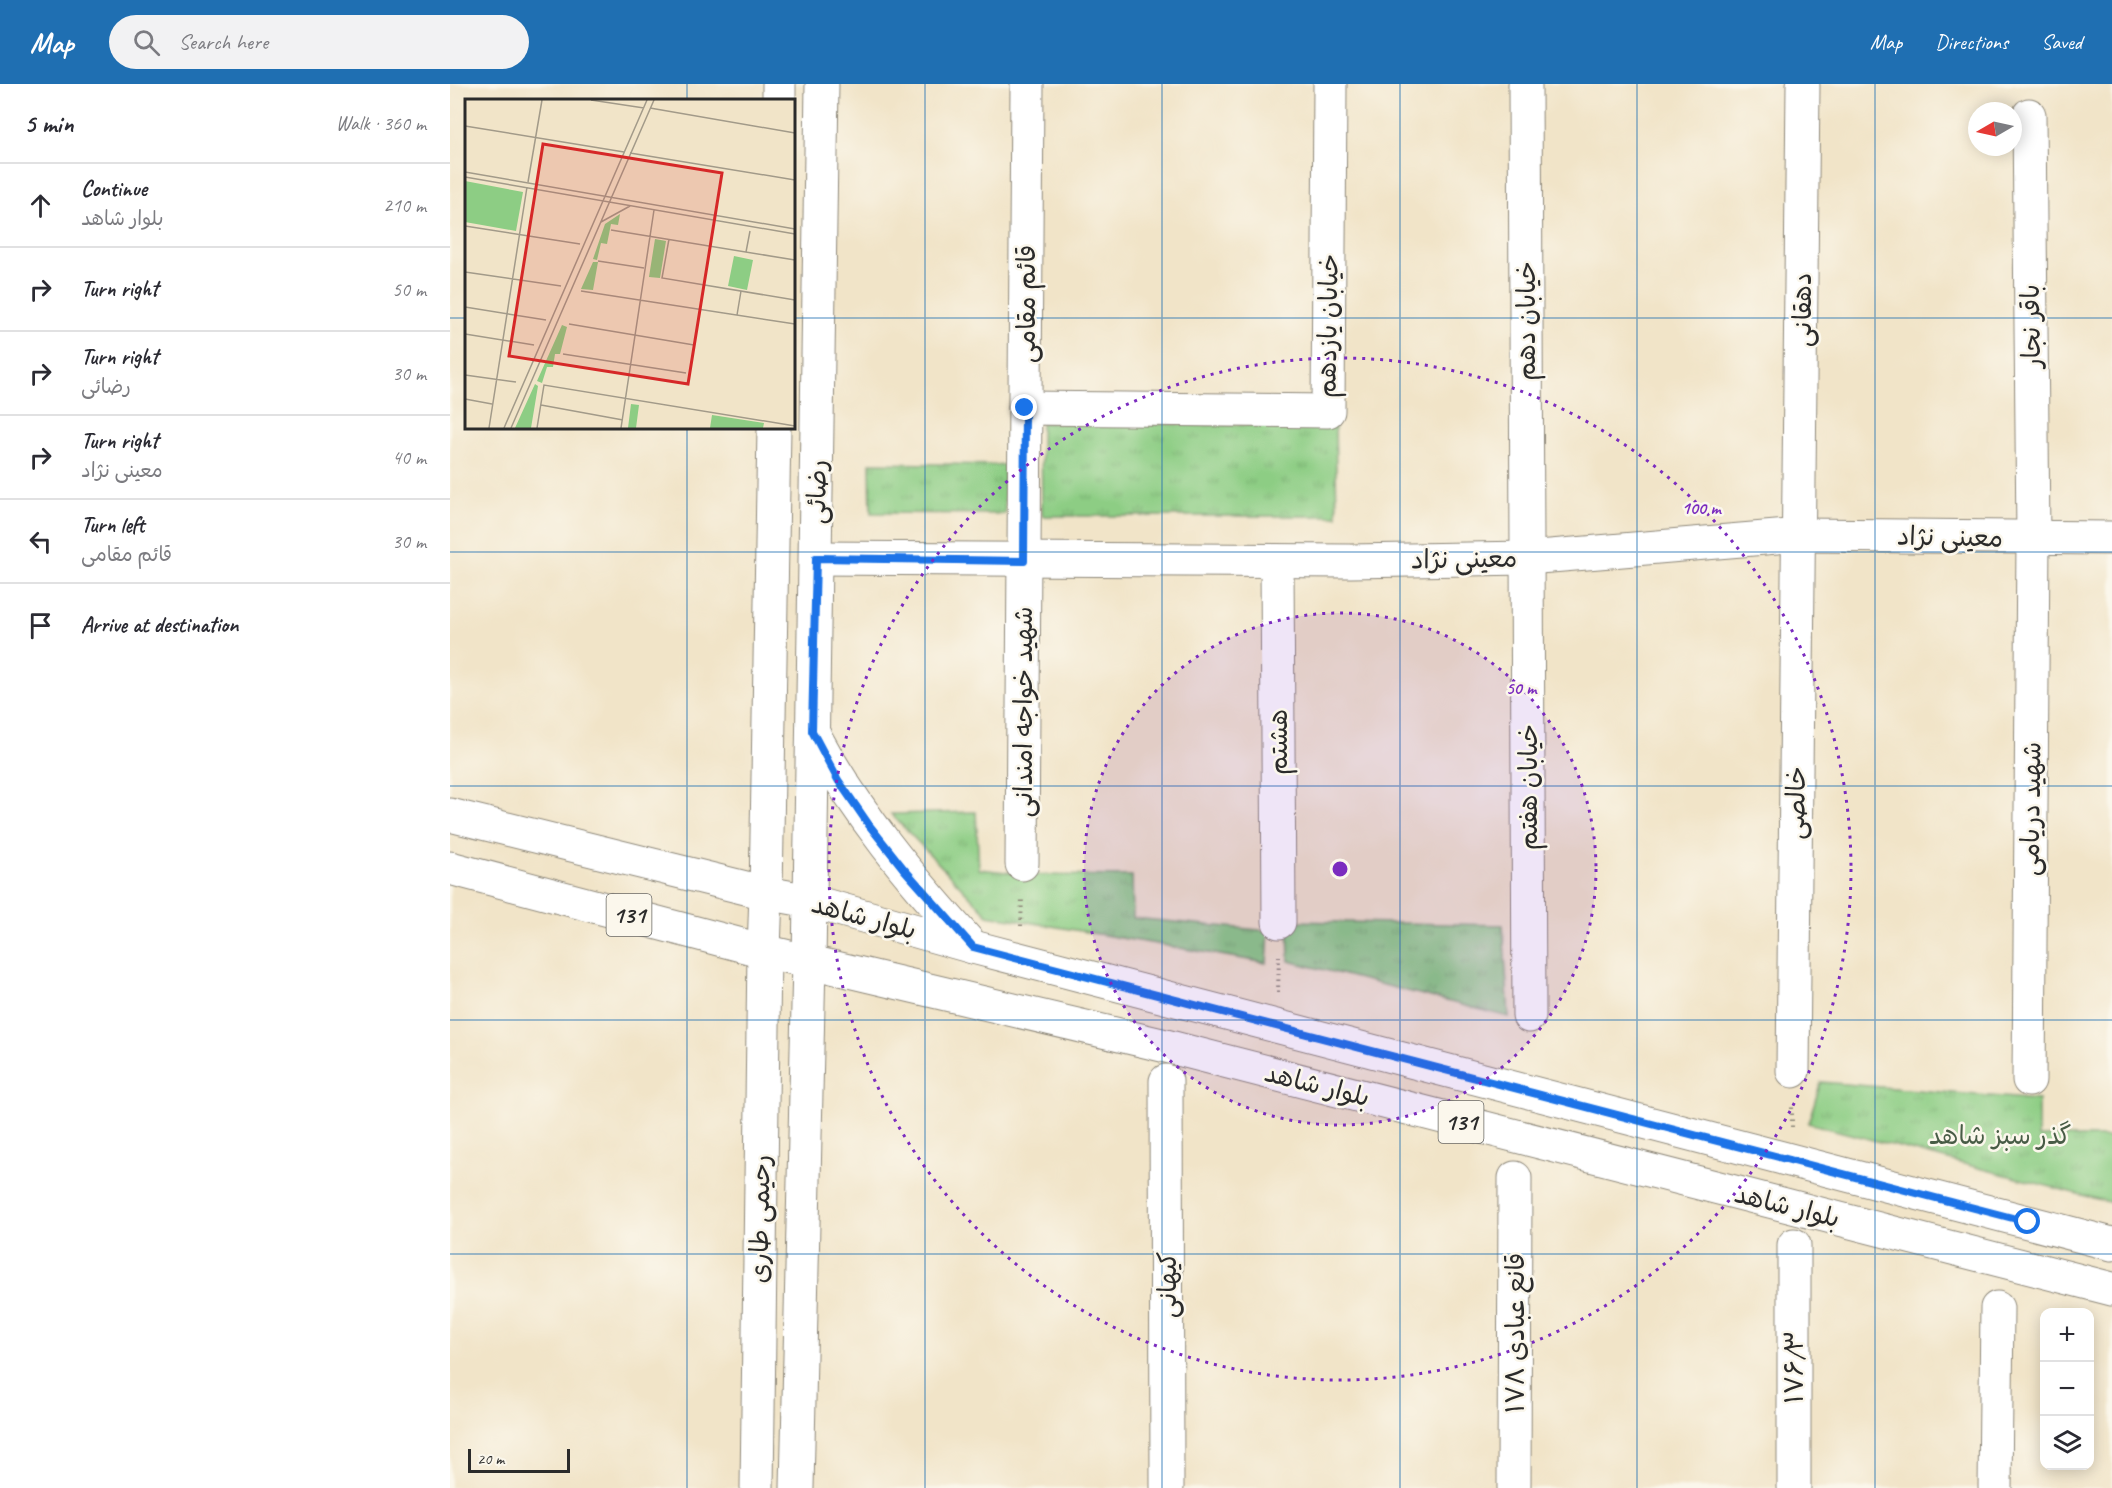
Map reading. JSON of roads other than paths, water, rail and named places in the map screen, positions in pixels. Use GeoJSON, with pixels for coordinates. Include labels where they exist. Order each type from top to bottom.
{"type":"FeatureCollection","features":[{"type":"Feature","properties":{"kind":"street","name":"رضائی"},"geometry":{"type":"LineString","coordinates":[[810,901],[822,84]]}},
{"type":"Feature","properties":{"kind":"street","name":"قائم مقامی"},"geometry":{"type":"LineString","coordinates":[[1024,561],[1027,84]]}},
{"type":"Feature","properties":{"kind":"street","name":"خیابان یازدهم"},"geometry":{"type":"LineString","coordinates":[[1025,408],[1328,411],[1330,84]]}},
{"type":"Feature","properties":{"kind":"street","name":"خیابان دهم"},"geometry":{"type":"LineString","coordinates":[[1525,84],[1527,558]]}},
{"type":"Feature","properties":{"kind":"street","name":"دهقانی"},"geometry":{"type":"LineString","coordinates":[[1800,535],[1803,85]]}},
{"type":"Feature","properties":{"kind":"street","name":"باقر نجار"},"geometry":{"type":"LineString","coordinates":[[2029,115],[2033,538]]}},
{"type":"Feature","properties":{"kind":"street","name":"رضائی"},"geometry":{"type":"LineString","coordinates":[[764,951],[774,429]]}},
{"type":"Feature","properties":{"kind":"street","name":"معینی نژاد"},"geometry":{"type":"LineString","coordinates":[[816,558],[1024,561],[1527,558],[1800,535],[2112,538]]}},
{"type":"Feature","properties":{"kind":"street","name":"خالصی"},"geometry":{"type":"LineString","coordinates":[[1793,1071],[1800,535]]}},
{"type":"Feature","properties":{"kind":"street","name":"شهید دریامی"},"geometry":{"type":"LineString","coordinates":[[2029,1080],[2033,538]]}},
{"type":"Feature","properties":{"kind":"street","name":"خیابان هفتم"},"geometry":{"type":"LineString","coordinates":[[1527,558],[1529,1016]]}},
{"type":"Feature","properties":{"kind":"street","name":"شهید خواجه امندانی"},"geometry":{"type":"LineString","coordinates":[[1022,864],[1024,561]]}},
{"type":"Feature","properties":{"kind":"street","name":"هشتم"},"geometry":{"type":"LineString","coordinates":[[1277,561],[1279,922]]}},
{"type":"Feature","properties":{"kind":"street"},"geometry":{"type":"LineString","coordinates":[[812,731],[838,780],[869,825],[903,868],[973,947]]}},
{"type":"Feature","properties":{"kind":"street","name":"بلوار شاهد"},"geometry":{"type":"LineString","coordinates":[[450,815],[766,893],[810,901],[973,947],[2112,1244]]}},
{"type":"Feature","properties":{"kind":"street","name":"بلوار شاهد"},"geometry":{"type":"LineString","coordinates":[[450,868],[764,951],[1166,1046],[2112,1289]]}},
{"type":"Feature","properties":{"kind":"street","name":"رحیمی طاری"},"geometry":{"type":"LineString","coordinates":[[796,1488],[810,901]]}},
{"type":"Feature","properties":{"kind":"street","name":"رحیمی طاری"},"geometry":{"type":"LineString","coordinates":[[757,1488],[764,951]]}},
{"type":"Feature","properties":{"kind":"street","name":"کیهانی"},"geometry":{"type":"LineString","coordinates":[[1166,1081],[1167,1488]]}},
{"type":"Feature","properties":{"kind":"street","name":"قانع عبادی ۱۷۸"},"geometry":{"type":"LineString","coordinates":[[1514,1488],[1515,1178]]}},
{"type":"Feature","properties":{"kind":"street","name":"۱۷۶/۳"},"geometry":{"type":"LineString","coordinates":[[1794,1245],[1794,1488]]}},
{"type":"Feature","properties":{"kind":"street"},"geometry":{"type":"LineString","coordinates":[[1995,1488],[1997,1308]]}},
{"type":"Feature","properties":{"kind":"park label","name":"گذر سبز شاهد"},"geometry":{"type":"Point","coordinates":[2000,1135]}}]}
